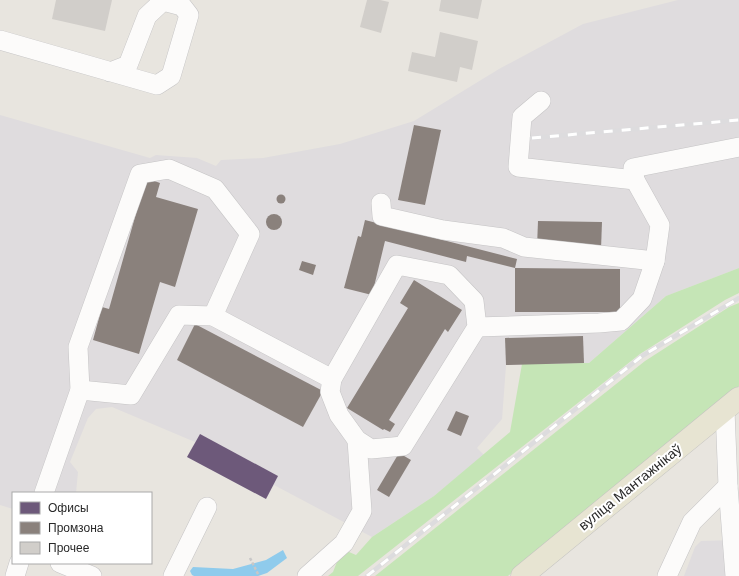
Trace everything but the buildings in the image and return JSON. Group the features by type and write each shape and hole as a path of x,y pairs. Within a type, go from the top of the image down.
{"main road":[{"name":"вуліца Мантажнікаў","path":"522,576 732,404"}],"lane":[{"path":"0,40 110,72 157,85 171,76 189,15 182,6 163,1 147,16 128,65 110,72"},
{"path":"541,101 522,117 518,167 635,180"},
{"path":"477,327 621,321 642,299 655,261 660,225 635,180 633,168 739,147"},
{"path":"44,492 80,390 78,347 140,174 169,169 216,189 250,234 213,316"},
{"path":"381,203 382,216 443,230 503,238 524,248 655,261"},
{"path":"397,265 449,275 474,301 477,327 403,446 371,449 357,440 339,415 330,392 332,379 397,265"},
{"path":"80,390 131,395 179,315 213,316 332,379"},
{"path":"732,404 728,486 735,576"},
{"path":"306,576 344,543 362,511 357,440"},
{"path":"667,576 692,522 728,486"},
{"path":"172,576 207,507"},
{"path":"15,576 19,564"},
{"path":"62,564 92,576"}],"path":[{"path":"250,558 259,576"}],"shaded area":[{"path":"678,0 739,0 739,268 666,296 589,363 506,365 502,419 477,448 484,455 434,496 372,537 274,485 266,499 187,457 195,442 112,407 96,409 88,418 70,462 78,472 76,492 12,492 12,509 0,505 0,115 150,158 156,155 197,158 216,166 221,160 263,158 340,144 414,121 499,69 583,24"},
{"path":"737,540 739,576 684,576 695,547 701,541"}],"green space":[{"path":"739,268 739,293 725,300 640,354 358,576 328,576 333,572 342,549 356,555 372,537 434,496 510,432 522,364 589,363 666,296"},
{"path":"739,303 739,386 508,576 375,576 645,361 729,307"}],"water":[{"path":"283,550 287,558 267,573 258,576 194,576 190,571 193,567 233,569 266,560"}],"railway":[{"path":"532,138 739,120"},
{"path":"367,576 642,356 739,298"}]}
